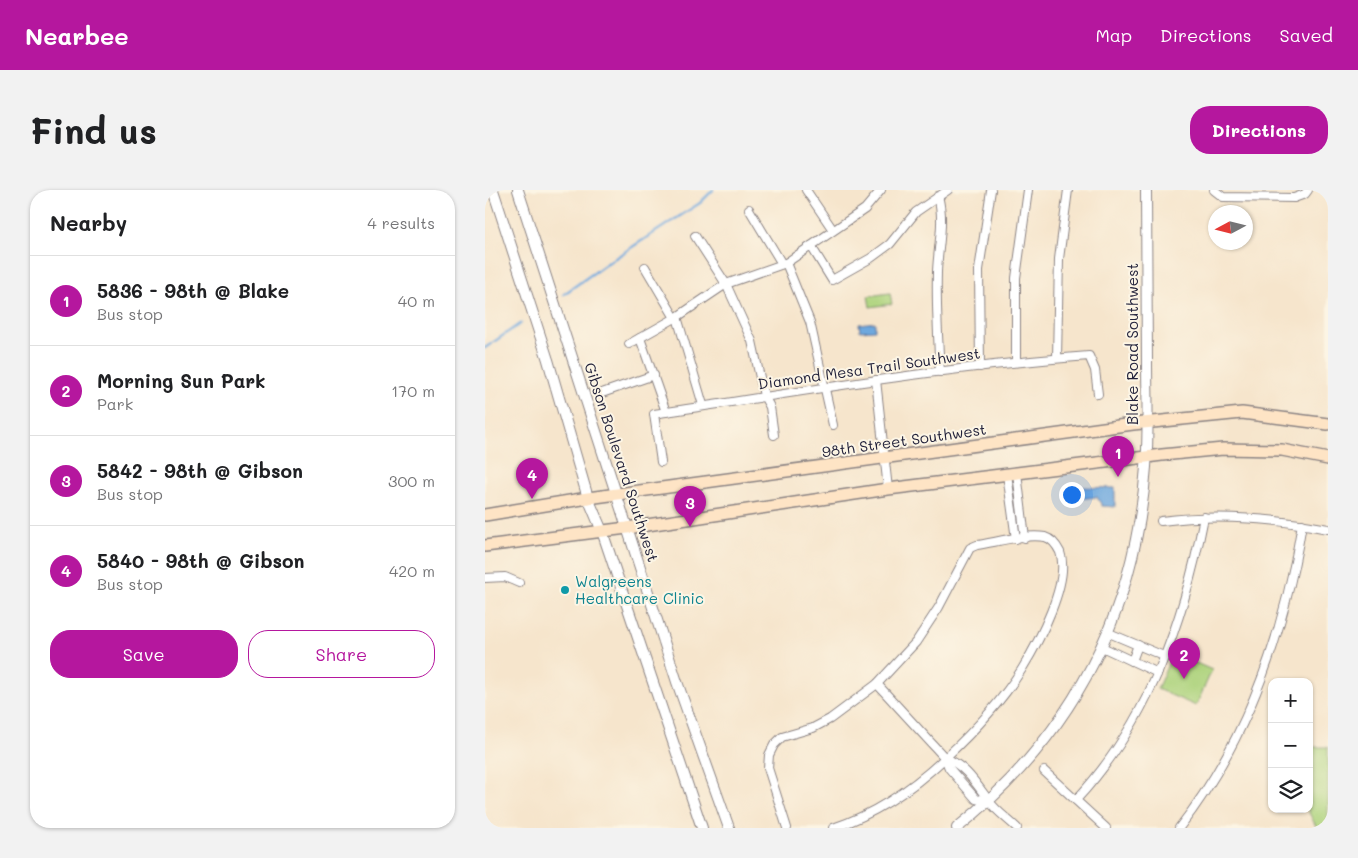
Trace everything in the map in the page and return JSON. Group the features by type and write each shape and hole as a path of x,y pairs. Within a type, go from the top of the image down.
{"main road":[{"name":"98th Street Southwest","path":"485,515 588,498 1148,423 1242,413 1328,424"},
{"path":"485,546 627,528 888,488 1147,456 1223,449 1282,450 1328,460"}],"street":[{"path":"493,190 548,360 588,498 602,531 702,828"},
{"name":"Gibson Boulevard Southwest","path":"518,190 627,528 729,828"},
{"path":"806,190 833,230"},
{"path":"629,344 676,318 726,284 784,263 865,209 881,190"},
{"path":"811,246 832,280 871,258 890,244 916,212 949,190"},
{"path":"980,367 979,270 991,190"},
{"path":"1016,362 1016,278 1028,190"},
{"path":"1057,358 1059,259 1068,190"},
{"name":"Blake Road Southwest","path":"957,828 989,802 1046,740 1072,703 1102,648 1122,595 1141,512 1147,456 1146,190"},
{"path":"1214,191 1223,197 1294,198 1306,192"},
{"path":"938,196 943,212 937,272 937,337 940,372"},
{"path":"749,209 784,263 810,322 823,388 833,425"},
{"path":"695,236 726,284 752,341 763,396 769,407 774,435"},
{"path":"645,267 676,318 703,405"},
{"path":"640,338 666,412"},
{"name":"Diamond Mesa Trail Southwest","path":"661,462 654,414 703,405 1016,362 1089,356 1095,370 1098,394"},
{"path":"602,393 654,376"},
{"path":"876,380 888,488"},
{"path":"1012,474 1020,500 1025,538"},
{"path":"1012,474 1011,501 1016,539"},
{"path":"1011,501 1020,500"},
{"path":"1077,800 1113,753 1166,656 1192,575 1204,517"},
{"path":"1161,521 1204,517 1259,519 1328,529"},
{"path":"1179,828 1222,762 1257,692 1284,612 1302,524"},
{"path":"787,828 768,768 772,749 782,737 813,728 830,719 877,684 916,642 939,607 970,548 977,545 1016,539 1046,537 1057,545 1063,559 1063,575 1056,601 1022,669 985,716 945,758 888,803 833,828"},
{"path":"485,578 505,577 519,582"},
{"path":"1109,633 1166,656"},
{"path":"1132,661 1138,644"},
{"path":"1102,648 1158,673"},
{"path":"877,684 945,758 949,768 976,799 989,802"},
{"path":"945,758 955,761 972,779 989,802 1017,828"},
{"path":"1045,771 1106,828"},
{"path":"964,786 972,779"}],"green space":[{"path":"890,293 892,304 870,307 868,296"},
{"path":"1173,653 1212,670 1196,706 1157,689"},
{"path":"1313,747 1328,747 1328,826 1317,828 1309,813 1313,813"}],"water":[{"path":"875,322 875,330 860,331 859,324"},
{"path":"1079,487 1115,488 1115,507 1102,506 1097,497 1077,499"}],"waterway":[{"path":"564,294 606,264 700,203 713,190"},
{"path":"485,348 521,323"}],"place":[{"name":"5836 - 98th @ Blake","path":"1118,477"},
{"name":"5840 - 98th @ Gibson","path":"532,499"},
{"name":"5842 - 98th @ Gibson","path":"690,527"},
{"name":"Walgreens Healthcare Clinic","path":"565,590"},
{"name":"Morning Sun Park","path":"1184,679"}]}
